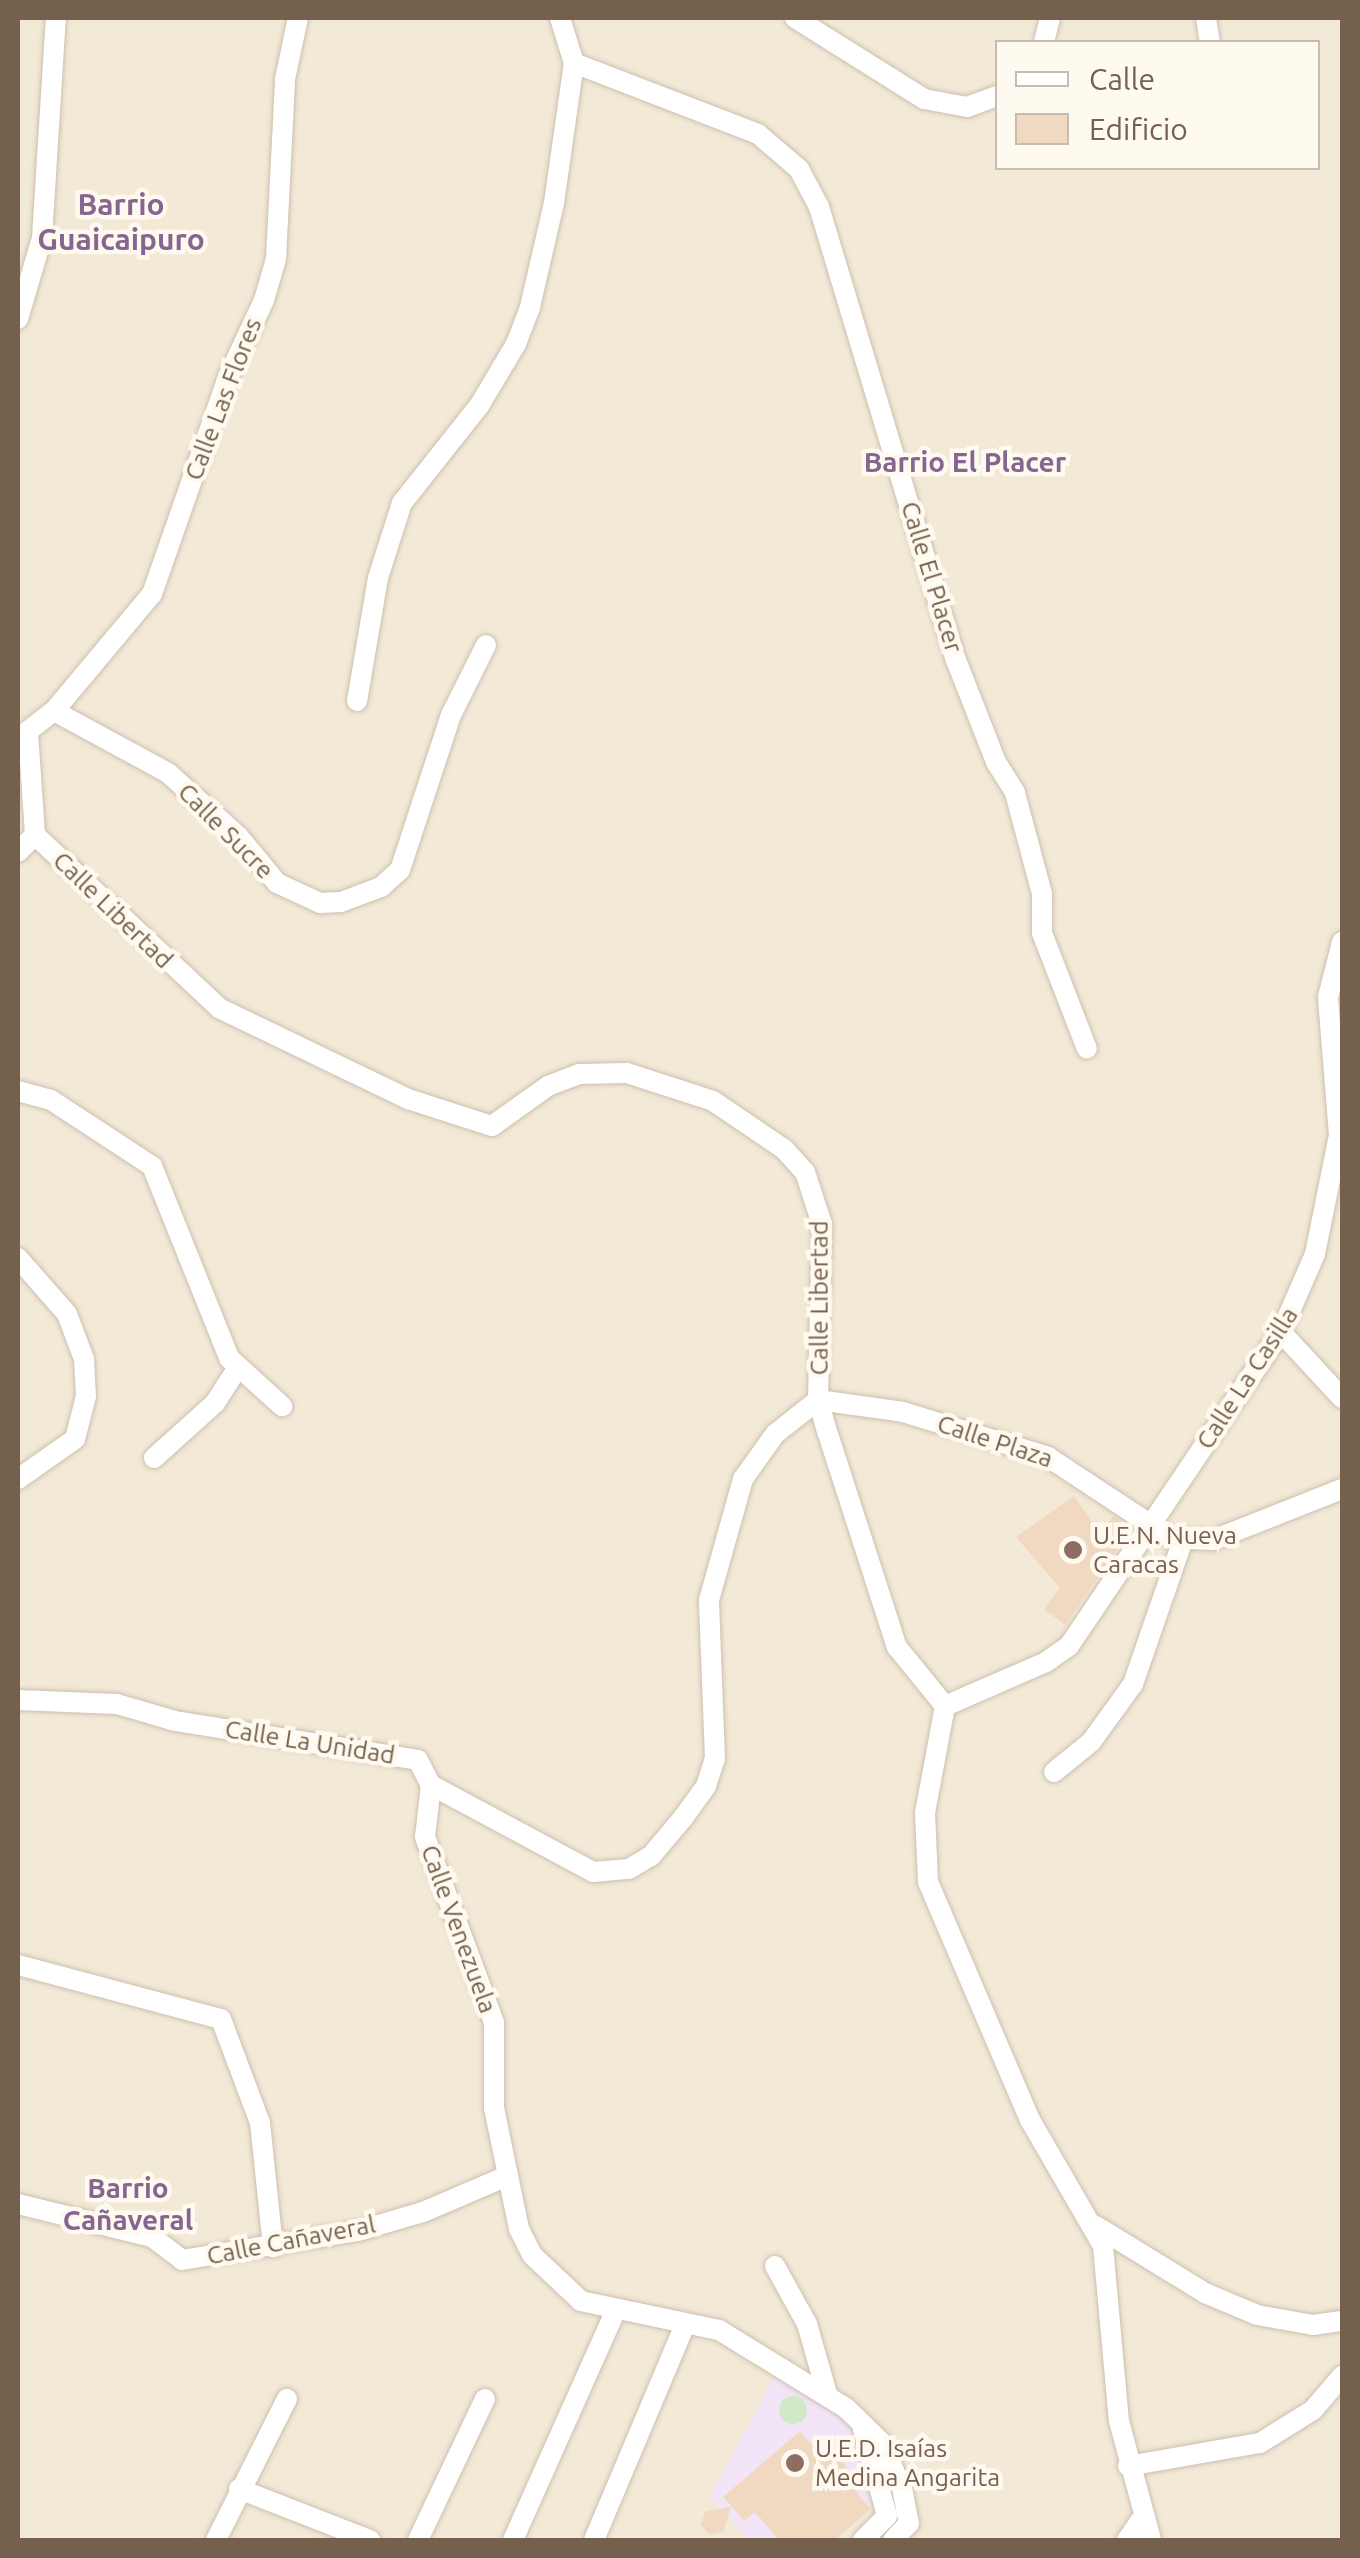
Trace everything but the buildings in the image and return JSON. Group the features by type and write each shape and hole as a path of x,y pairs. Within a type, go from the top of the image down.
{"street":[{"path":"18,319 42,238 56,18"},
{"name":"Calle Las Flores","path":"23,726 54,711 152,594 228,377 264,300 276,259 285,79 298,18"},
{"path":"357,701 378,578 402,503 478,406 516,344 530,306 554,203 574,62 560,18"},
{"path":"795,18 924,99 968,107 995,97"},
{"name":"Calle El Placer","path":"574,62 758,134 799,170 819,207 956,660 996,762 1016,792 1042,894 1042,933 1087,1049"},
{"name":"Calle Sucre","path":"54,711 168,774 238,836 277,883 320,903 341,902 381,887 400,870 451,715 486,645"},
{"path":"18,852 35,835 23,726"},
{"name":"Calle Libertad","path":"35,835 219,1008 408,1099 492,1126 548,1086 578,1074 627,1073 682,1087 742,1118 784,1149 817,1196 822,1224 818,1400 897,1647 945,1706"},
{"name":"Calle La Casilla","path":"945,1706 1046,1662 1068,1646 1151,1529 1281,1332 1315,1254 1339,1135 1328,997 1342,942"},
{"path":"18,1090 52,1100 152,1166 236,1369 282,1406"},
{"path":"18,1258 67,1314 84,1359 86,1396 75,1439 18,1479"},
{"path":"1281,1332 1342,1398"},
{"path":"154,1458 216,1403 236,1369"},
{"name":"Calle Plaza","path":"818,1400 903,1412 1048,1457 1084,1476 1151,1529 1184,1540"},
{"name":"Calle La Unidad","path":"18,1700 118,1704 176,1721 418,1760 431,1785 592,1872 629,1869 650,1856 706,1786 715,1759 709,1600 728,1518 759,1453 818,1400"},
{"path":"1054,1772 1091,1742 1133,1684 1184,1540 1213,1540 1342,1489"},
{"path":"945,1706 926,1813 928,1882 1030,2120 1096,2226 1107,2269 1128,2466 1139,2530 1150,2540"},
{"name":"Calle Venezuela","path":"431,1785 425,1837 494,2023 494,2108 518,2229 532,2255 581,2301 615,2312 719,2330 837,2402"},
{"path":"18,1966 221,2020 260,2122 274,2247"},
{"name":"Calle Cañaveral","path":"18,2204 152,2237 182,2260 274,2247 423,2212 507,2176"},
{"path":"1096,2226 1205,2293 1257,2314 1313,2325 1342,2321"},
{"path":"775,2266 806,2324 837,2402 881,2442 902,2488 910,2523 892,2540"},
{"path":"513,2540 615,2312"},
{"path":"594,2540 684,2325"},
{"path":"1128,2466 1260,2442 1313,2410 1342,2376"},
{"path":"216,2540 287,2399"},
{"path":"418,2540 484,2399"},
{"path":"862,2424 886,2516 863,2540"},
{"path":"240,2490 370,2540"},
{"path":"1126,2540 1139,2530"}],"shaded area":[{"path":"18,18 1342,18 1342,2540 18,2540"},
{"name":"U.E.D. Isaías Medina Angarita","path":"777,2373 857,2429 871,2510 835,2540 749,2540 709,2497"}],"green space":[{"path":"793,2396 803,2400 807,2410 803,2420 793,2424 783,2420 779,2410 783,2400"}],"place":[{"name":"U.E.N. Nueva Caracas","path":"1073,1550"},
{"name":"U.E.D. Isaías Medina Angarita","path":"795,2463"}],"district":[{"name":"Barrio Guaicaipuro","path":"121,221"},
{"name":"Barrio El Placer","path":"965,462"},
{"name":"Barrio Cañaveral","path":"128,2204"}]}
